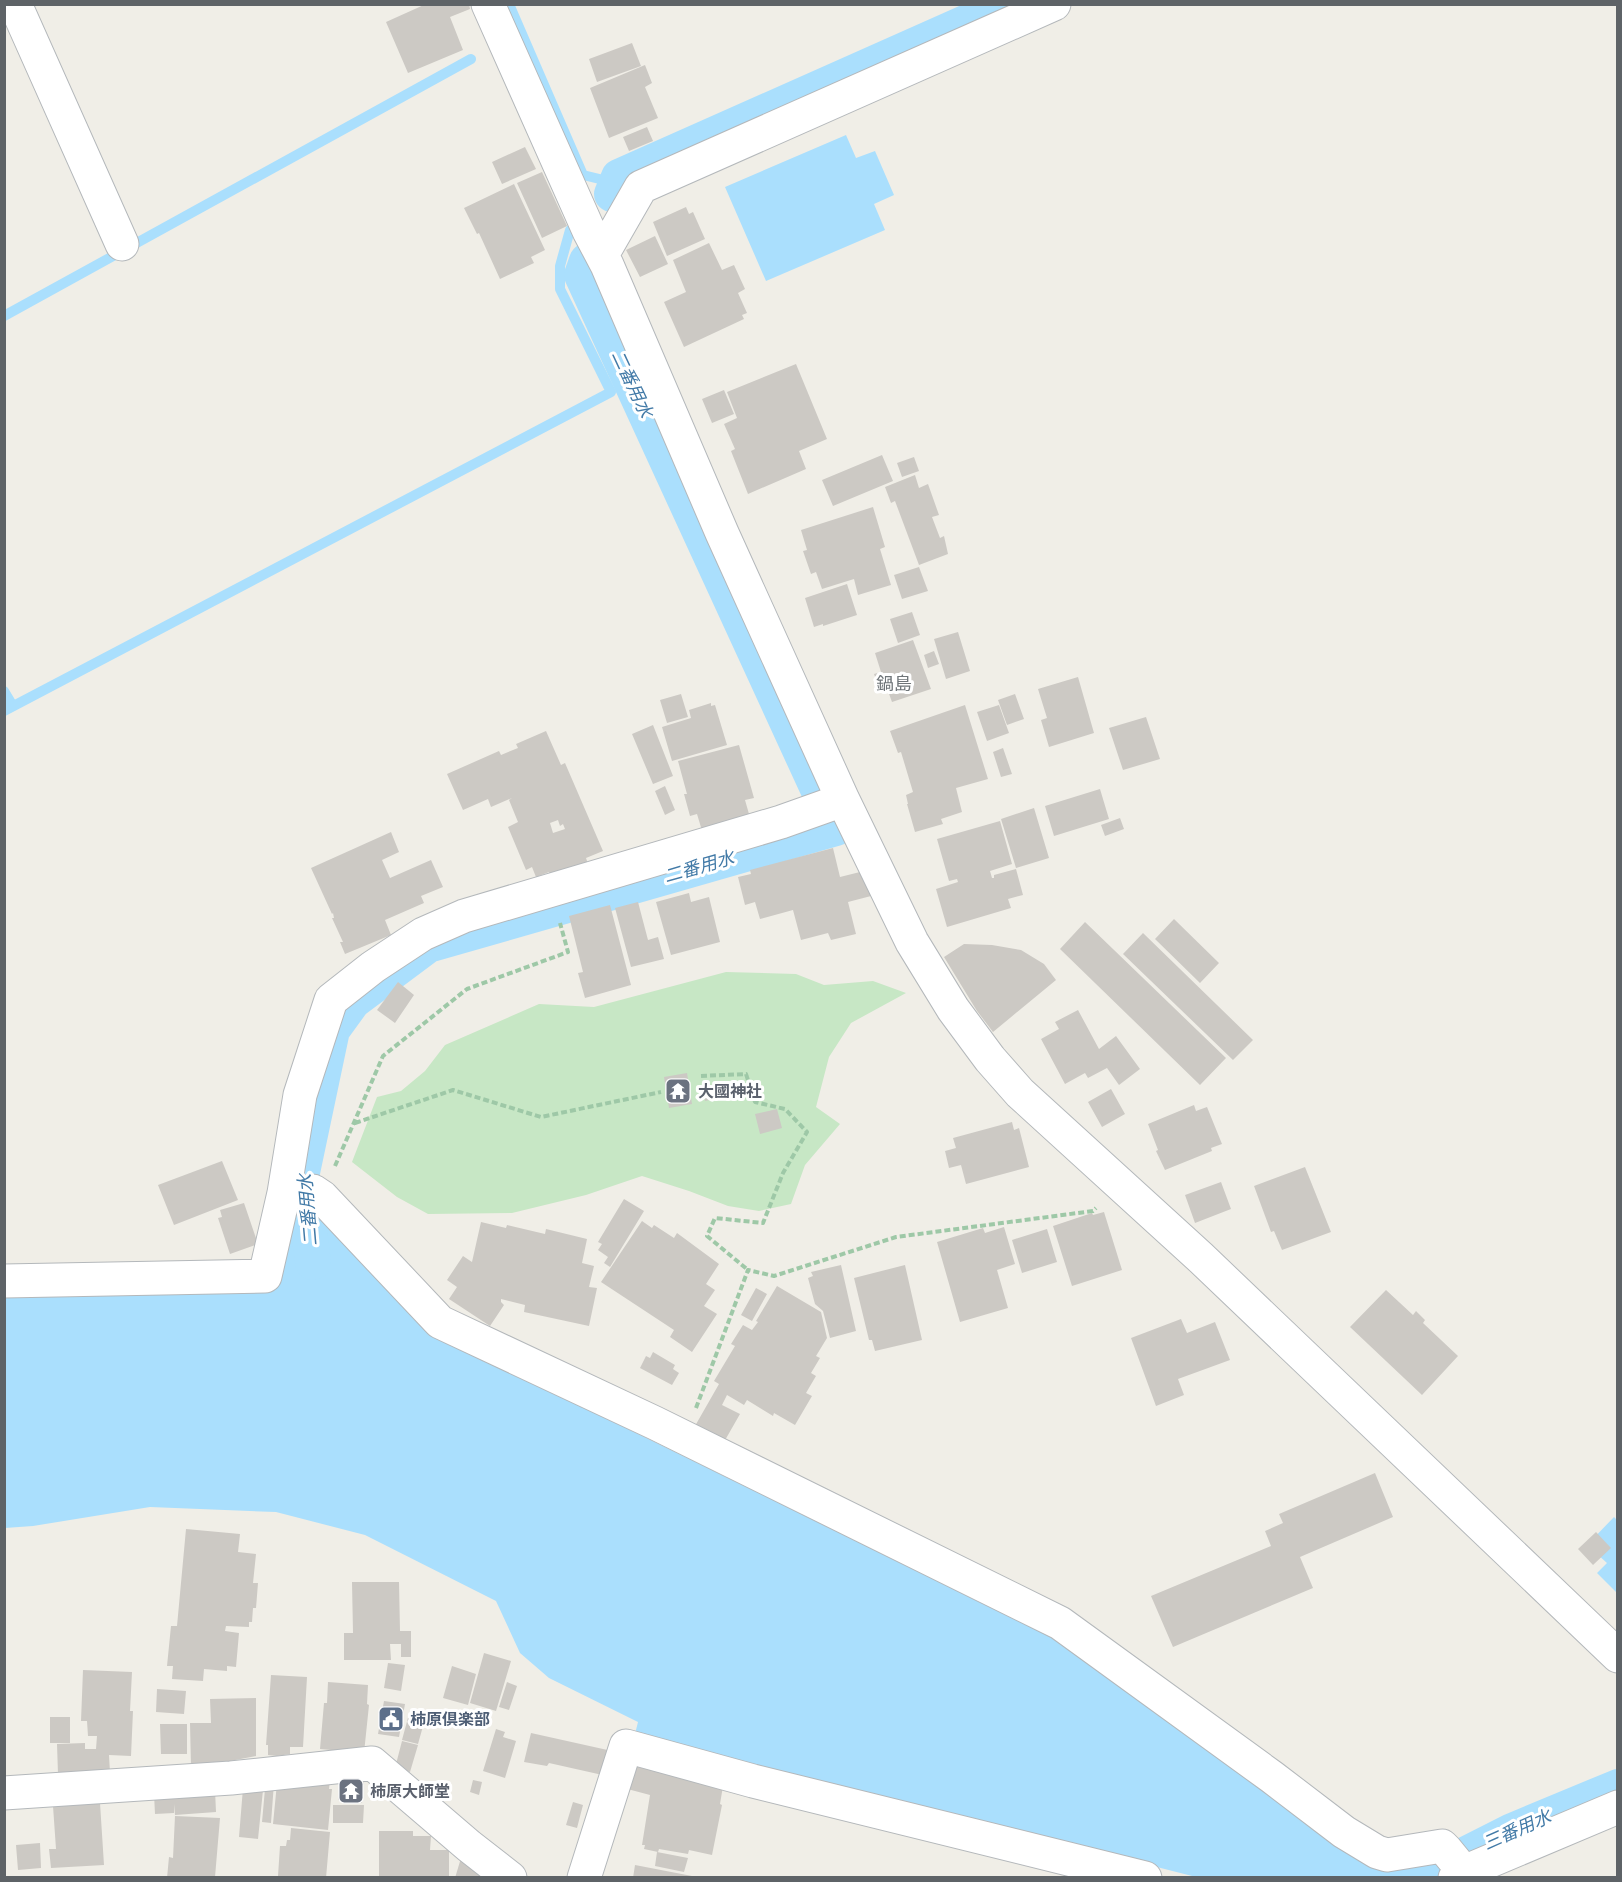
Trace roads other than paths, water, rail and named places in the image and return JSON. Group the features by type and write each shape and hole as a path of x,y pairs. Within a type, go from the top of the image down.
{"street":[{"path":"15,4 122,244"},
{"path":"488,4 589,231 602,255 722,533 827,806 953,1009 990,1059 1020,1093 1217,1273 1617,1656"},
{"path":"602,255 641,187 1054,4"},
{"path":"4,1281 266,1276 303,1193 300,1095 331,1000 373,967 423,934 464,916 827,806"},
{"path":"303,1193 440,1322 685,1438 1060,1623 1344,1832 1377,1852 1387,1855 1442,1846 1456,1867 1617,1807"},
{"path":"584,1878 626,1746 753,1781 1145,1878"},
{"path":"4,1793 231,1778 372,1763 510,1878"}],"water":[{"path":"846,135 856,158 875,151 894,195 874,204 885,230 766,281 725,187"},
{"path":"316,1212 446,1340 1043,1632 1376,1864 1434,1860 1447,1872 1438,1878 1196,1877 635,1734 638,1722 549,1678 520,1653 496,1601 365,1535 276,1512 150,1507 33,1526 5,1528 4,1294 275,1287 294,1214"},
{"path":"1614,1517 1617,1520 1617,1593 1597,1573 1607,1563 1587,1545"}],"waterway":[{"path":"509,4 583,175 616,183"},
{"name":"二番用水","path":"612,194 619,177 1008,4"},
{"path":"4,316 471,59"},
{"path":"4,711 611,392 560,289 560,266 570,230"},
{"name":"二番用水","path":"313,1262 301,1177 332,1030 353,1001 428,945 836,828 582,275 587,261"},
{"path":"4,691 13,706"},
{"name":"三番用水","path":"1419,1878 1512,1831 1618,1787"}],"place":[{"name":"大國神社","path":"678,1091"},
{"name":"柿原倶楽部","path":"391,1719"},
{"name":"柿原大師堂","path":"351,1791"}],"district":[{"name":"鍋島","path":"894,684"}]}
